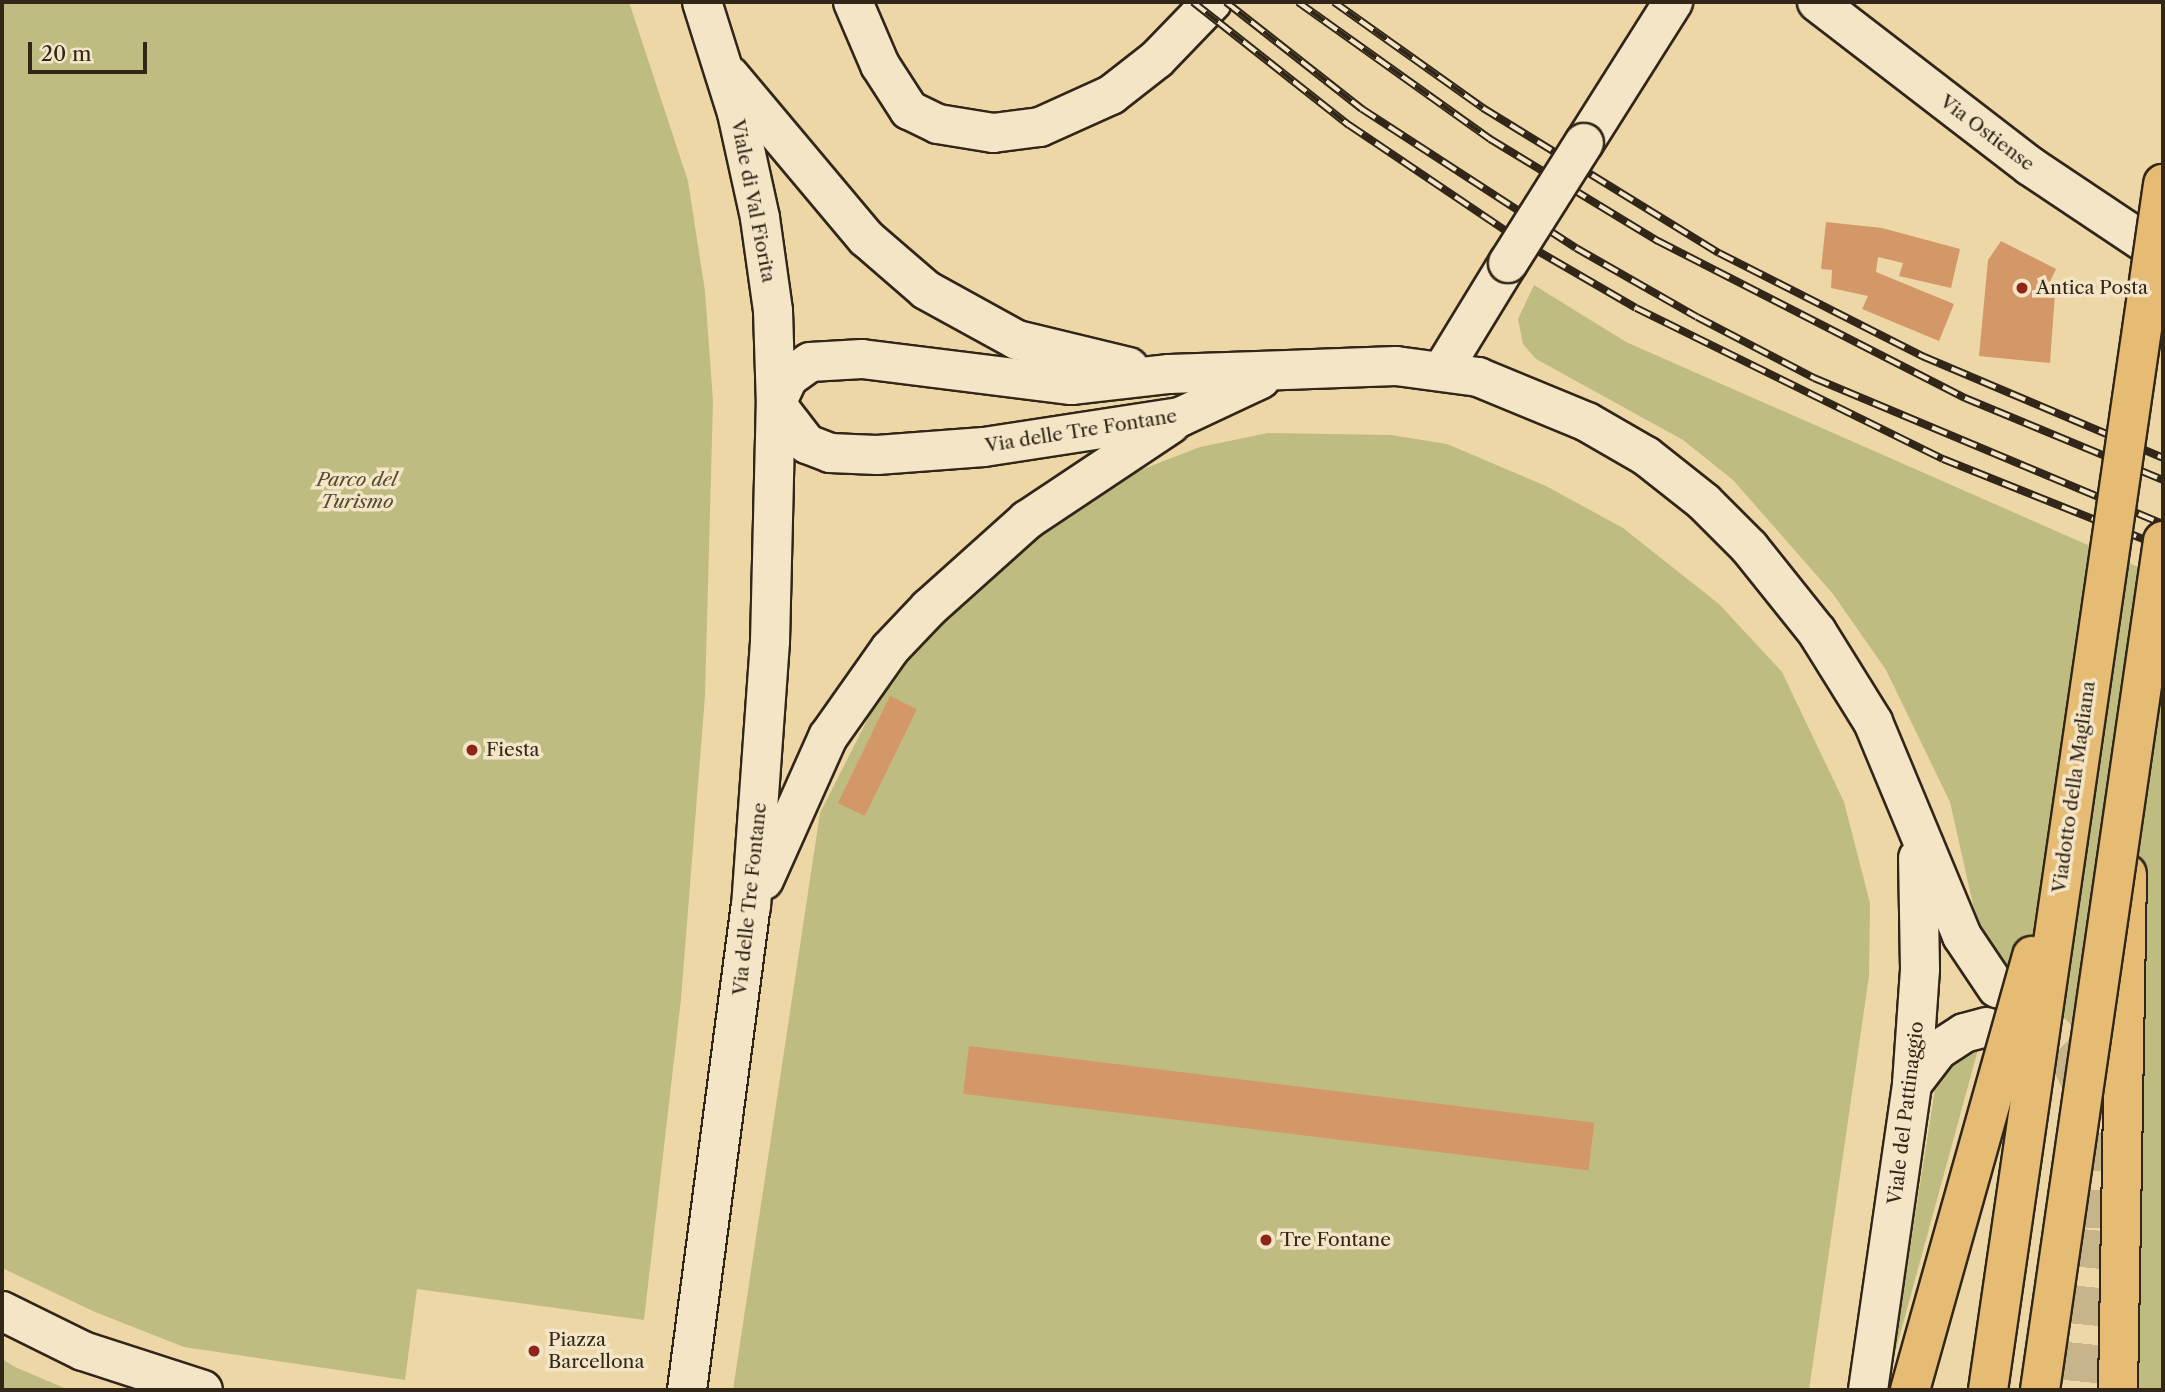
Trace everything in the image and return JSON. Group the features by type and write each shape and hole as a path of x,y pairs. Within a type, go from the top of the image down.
{"highway":[{"name":"Viadotto della Magliana","path":"1988,1390 2163,184"},
{"path":"2040,1390 2163,541"},
{"path":"2118,1390 2128,790"},
{"path":"1910,1390 2009,1028 2062,875"}],"main road":[{"name":"Viale di Val Fiorita","path":"702,2 745,148 766,256 776,404"},
{"path":"853,2 880,65 909,110 938,124 993,133 1040,127 1111,95 1143,72 1212,2"},
{"path":"1442,371 1674,2"},
{"name":"Via Ostiense","path":"1817,2 2030,166 2163,255"},
{"path":"722,66 866,238 926,290 1017,340 1078,358 1169,374"},
{"name":"Via delle Tre Fontane","path":"687,1390 751,907 771,630 776,404 794,370 828,358 862,359 1036,384 1096,383 1169,374 1272,374 1353,365 1442,371"},
{"name":"Viale del Pattinaggio","path":"1442,371 1513,389 1597,427 1668,472 1726,523 1790,597 1844,672 1897,770 1917,835 1962,936 1997,988"},
{"name":"Via delle Tre Fontane","path":"776,404 796,434 815,449 877,455 984,447 1180,417 1272,374"},
{"path":"751,907 823,746 849,702 890,649 945,592 1027,520 1180,417"},
{"name":"Viale del Pattinaggio","path":"1868,1390 1912,1084 1920,969 1917,835"},
{"path":"1912,1084 1938,1050 1964,1033 1986,1027"},
{"path":"2,1311 83,1351 203,1390"}],"green space":[{"name":"Parco del Turismo","path":"2,2 629,2 688,181 705,291 713,401 705,696 681,999 644,1320 417,1289 405,1380 184,1347 95,1312 2,1268"},
{"path":"1534,285 1626,342 2163,578 2163,1390 2132,1390 2128,1108 2079,1032 1989,948 1976,918 1950,802 1886,670 1833,594 1733,480 1683,440 1536,359 1523,344 1518,319"},
{"path":"1268,433 1391,435 1447,444 1546,486 1623,528 1719,604 1782,672 1844,802 1870,903 1869,976 1809,1390 733,1390 820,813 895,665 1038,530 1125,476 1200,447"},
{"path":"1979,1046 1892,1364 1936,1082 1953,1059"},
{"path":"2,1359 15,1367 69,1390 2,1390"}],"building":[{"path":"1826,222 1882,228 1960,249 1951,288 1899,276 1903,263 1878,257 1876,272 1954,304 1939,341 1862,309 1868,296 1831,288 1832,270 1821,269"},
{"path":"2001,241 2056,269 2046,290 2055,293 2050,363 1979,356 1988,260"},
{"path":"890,696 917,709 865,816 838,803"},
{"path":"969,1046 1594,1123 1588,1170 963,1094"}],"tunnel":[{"path":"2018,1010 2070,1061 2081,1084 2091,1133 2093,1230 2077,1390"}],"railway":[{"path":"1193,2 1349,125 1524,243 1636,308 1943,459 2163,547"},
{"path":"1226,2 1362,109 1576,248 1697,317 1814,378 2163,524"},
{"path":"1298,2 1490,139 1658,241 1965,398 2163,480"},
{"path":"1334,2 1483,108 1719,253 1922,356 2163,458"}],"place":[{"name":"Antica Posta","path":"2022,288"},
{"name":"Fiesta","path":"472,750"},
{"name":"Tre Fontane","path":"1266,1240"},
{"name":"Piazza Barcellona","path":"534,1351"}]}
